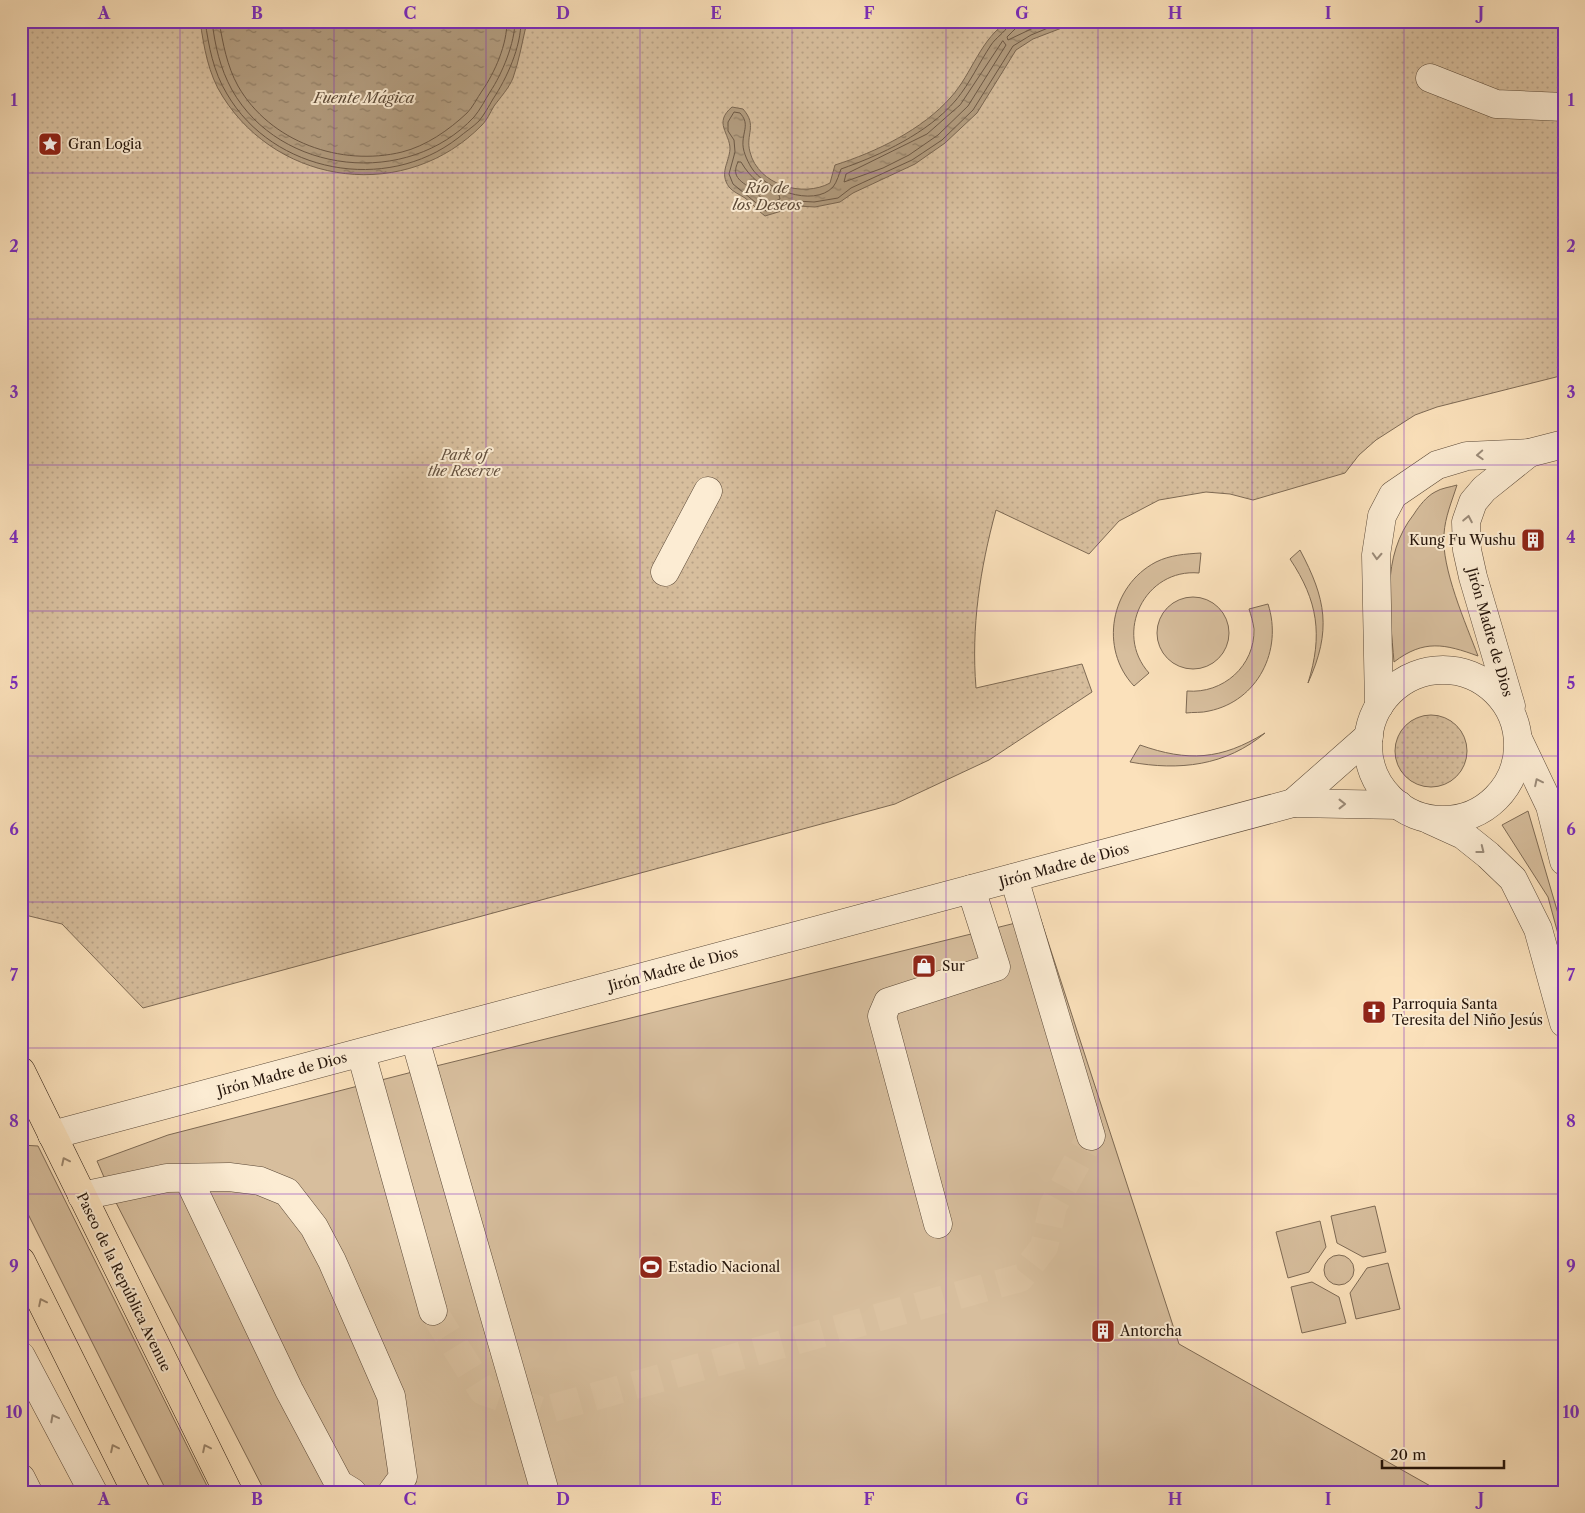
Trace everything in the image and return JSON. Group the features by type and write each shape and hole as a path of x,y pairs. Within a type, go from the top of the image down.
{"main road":[{"name":"Paseo de la República Avenue","path":"21,1071 228,1492"},
{"path":"21,1261 136,1492"}],"street":[{"path":"1430,78 1496,104 1564,106"},
{"name":"Jirón Madre de Dios","path":"1379,706 1376,555 1382,516 1393,495 1437,465 1467,456 1529,453 1564,444"},
{"name":"Jirón Madre de Dios","path":"1517,730 1473,577 1467,550 1466,522 1473,502 1484,489 1529,453"},
{"path":"665,572 708,491"},
{"path":"1564,861 1550,806 1502,697 1485,682 1463,672 1439,670 1415,675 1394,687 1379,706 1372,720 1368,756 1374,775 1384,791 1399,805 1463,835 1488,855 1513,879 1538,930 1564,1023"},
{"path":"1424,817 1447,820 1470,815 1491,803 1506,786 1517,765 1517,730"},
{"name":"Jirón Madre de Dios","path":"1293,803 1369,736"},
{"name":"Jirón Madre de Dios","path":"52,1135 1293,803 1399,805"},
{"path":"1014,878 1091,1136"},
{"path":"938,1224 882,1016 888,1002 996,967 971,889"},
{"path":"415,1039 545,1492"},
{"path":"361,1053 433,1310"},
{"path":"82,1196 167,1178 229,1177 260,1181 287,1192 314,1227 332,1260 391,1396 403,1477 392,1492"},
{"path":"188,1178 290,1390 339,1484 352,1492"},
{"path":"21,1356 93,1492"},
{"path":"21,1478 28,1492"}],"green space":[{"name":"Park of the Reserve","path":"21,21 1564,21 1564,375 1437,407 1415,415 1376,440 1359,455 1345,473 1253,500 1230,494 1206,492 1159,500 1119,521 1089,554 996,510 985,554 978,598 975,643 976,688 1082,664 1092,692 989,760 895,804 143,1008 62,924 21,914"},
{"path":"1457,485 1446,521 1444,548 1455,596 1478,656 1455,649 1435,646 1415,650 1394,662 1390,585 1396,548 1403,531 1426,499 1437,491"},
{"path":"1300,550 1316,584 1323,615 1321,647 1308,683 1313,666 1316,634 1312,604 1307,589 1290,559"},
{"path":"1201,553 1199,573 1180,574 1163,581 1150,592 1140,606 1135,622 1134,640 1139,657 1149,673 1134,686 1123,671 1116,654 1113,637 1115,619 1120,602 1128,586 1140,573 1156,562 1172,556"},
{"path":"1193,597 1213,603 1223,613 1229,633 1223,653 1213,663 1193,669 1173,663 1163,653 1157,633 1163,613 1173,603"},
{"path":"1268,604 1272,621 1272,639 1269,655 1253,685 1241,697 1226,705 1206,712 1186,713 1187,691 1213,688 1234,675 1243,666 1253,642 1254,629 1249,609"},
{"path":"1438,715 1457,725 1465,737 1467,751 1465,765 1457,777 1445,785 1424,787 1405,777 1397,765 1395,744 1405,725 1417,717"},
{"path":"1265,733 1234,753 1201,763 1166,766 1130,762 1140,745 1174,754 1204,756 1234,749"},
{"path":"1528,811 1564,934 1564,956 1548,897 1502,825"},
{"name":"Estadio Nacional","path":"1040,917 1179,1344 1441,1492 265,1492 110,1191 97,1161 168,1135 424,1069"},
{"path":"21,1145 38,1146 210,1492 167,1492 21,1200"},
{"path":"1375,1206 1386,1252 1363,1257 1337,1243 1331,1216"},
{"path":"1320,1221 1326,1247 1309,1272 1288,1278 1276,1232"},
{"path":"1339,1255 1349,1260 1354,1270 1349,1280 1339,1285 1329,1280 1324,1270 1329,1260"},
{"path":"1388,1263 1400,1309 1356,1319 1350,1293 1367,1268"},
{"path":"1312,1282 1339,1297 1346,1323 1302,1333 1291,1287"}],"water":[{"name":"Fuente Mágica","path":"200,21 526,21 526,26 519,59 507,89 482,125 452,150 418,166 382,174 346,174 310,166 277,150 247,127 223,97 210,70"},
{"name":"Río de los Deseos","path":"1009,21 1080,21 1033,39 1016,50 977,113 945,143 915,164 853,193 840,202 815,207 798,206 765,216 748,200 734,192 726,182 725,168 730,149 723,123 726,113 732,107 743,109 750,120 750,152 762,173 783,186 807,189 819,187 830,183 835,165 866,154 898,138 912,130 939,109 958,88 991,36"}],"tunnel":[{"path":"433,1311 483,1391 542,1411 1020,1278 1044,1247 1053,1206 1091,1136"}],"place":[{"name":"Gran Logia","path":"50,144"},
{"name":"Kung Fu Wushu","path":"1533,540"},
{"name":"Sur","path":"924,966"},
{"name":"Parroquia Santa Teresita del Niño Jesús","path":"1374,1012"},
{"name":"Estadio Nacional","path":"651,1267"},
{"name":"Antorcha","path":"1103,1331"}]}
